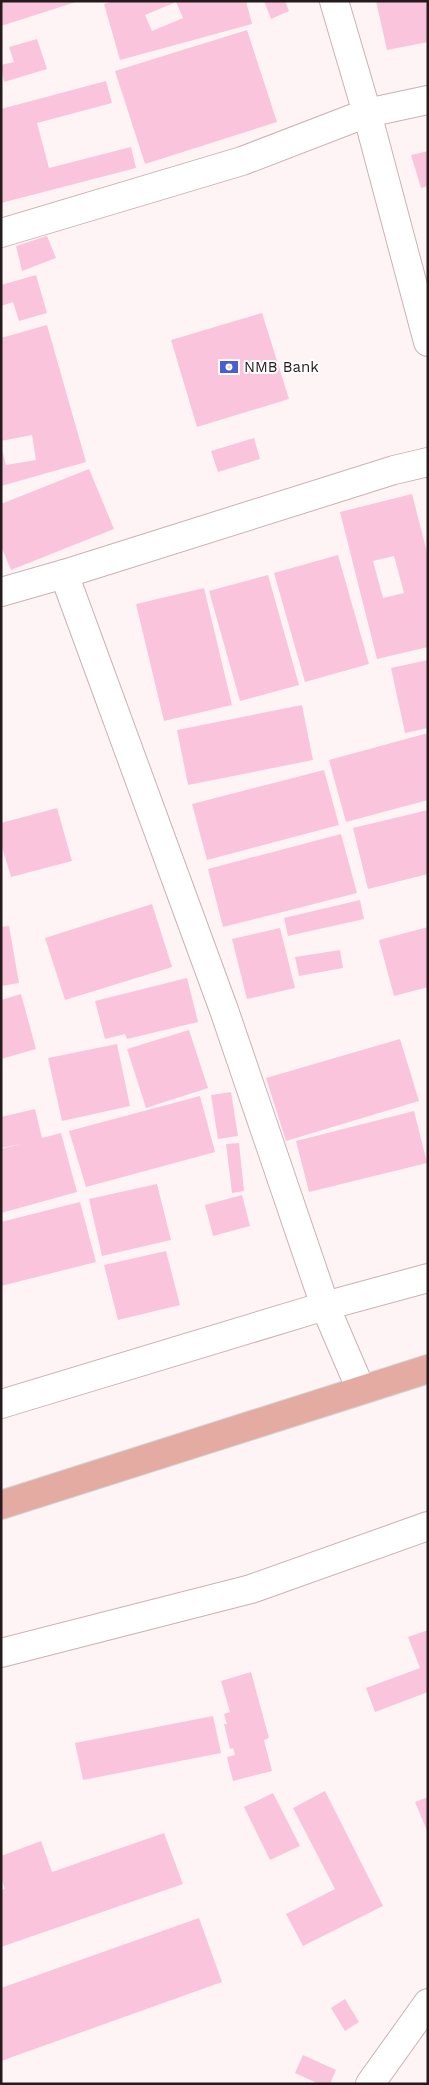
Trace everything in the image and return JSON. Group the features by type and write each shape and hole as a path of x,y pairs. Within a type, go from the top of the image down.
{"main road":[{"path":"1,1505 428,1369"}],"street":[{"path":"334,1 367,113 428,342"},
{"path":"1,233 242,161 367,113 428,100"},
{"path":"1,592 394,470 428,462"},
{"path":"64,574 224,1010 324,1306 361,1390"},
{"path":"1,1404 324,1306 428,1278"},
{"path":"1,1653 251,1589 428,1526"},
{"path":"370,2084 428,2002"}],"building":[{"path":"1,1 76,1 76,2 1,26"},
{"path":"114,1 246,1 252,24 120,60 104,4","holes":["176,2 183,18 152,31 145,15"]},
{"path":"264,1 285,1 289,11 271,19"},
{"path":"376,1 428,1 428,42 387,50"},
{"path":"247,30 277,122 145,164 115,71"},
{"path":"37,39 47,69 4,82 1,65 14,62 9,47"},
{"path":"106,81 112,103 37,123 49,168 131,147 136,168 1,203 1,109"},
{"path":"428,151 428,186 421,188 411,155"},
{"path":"47,236 56,258 22,271 16,246"},
{"path":"36,275 47,313 19,321 13,302 1,306 1,285"},
{"path":"262,313 289,399 197,427 171,340"},
{"path":"47,325 86,462 1,486 1,446 6,465 36,460 32,435 1,441 1,338"},
{"path":"254,438 260,459 218,472 211,451"},
{"path":"89,469 114,529 11,570 1,546 1,504"},
{"path":"412,494 428,556 428,647 377,659 340,512","holes":["394,556 404,593 383,598 373,561"]},
{"path":"338,555 369,664 305,682 274,573"},
{"path":"268,575 299,685 240,701 209,591"},
{"path":"204,588 232,705 164,721 136,604"},
{"path":"428,660 428,728 405,733 391,668"},
{"path":"302,705 313,760 188,785 177,730"},
{"path":"428,733 428,800 346,822 329,760"},
{"path":"324,770 339,825 207,860 192,804"},
{"path":"57,808 72,861 11,877 1,844 1,823"},
{"path":"428,810 428,874 368,889 353,828"},
{"path":"341,834 357,893 223,927 208,869"},
{"path":"360,900 364,919 288,936 284,918"},
{"path":"152,904 172,967 65,1000 45,938"},
{"path":"9,926 19,983 1,986 1,927"},
{"path":"428,927 428,987 394,996 379,940"},
{"path":"280,928 295,988 247,999 232,939"},
{"path":"340,950 343,968 299,976 295,957"},
{"path":"187,978 198,1022 127,1039 125,1034 105,1039 95,1001"},
{"path":"21,994 36,1049 1,1059 1,1000"},
{"path":"189,1030 208,1088 146,1108 127,1049"},
{"path":"400,1039 419,1101 286,1141 266,1078"},
{"path":"117,1044 130,1106 62,1121 48,1058"},
{"path":"231,1092 238,1136 218,1139 211,1095"},
{"path":"200,1096 215,1152 86,1187 69,1131"},
{"path":"35,1109 42,1138 61,1133 77,1192 1,1213 1,1149 20,1144 1,1148 1,1117"},
{"path":"414,1111 427,1163 309,1192 296,1141"},
{"path":"239,1143 244,1191 232,1193 226,1144"},
{"path":"157,1184 171,1240 102,1256 89,1199"},
{"path":"242,1195 250,1226 213,1236 205,1205"},
{"path":"80,1202 96,1262 1,1286 1,1222"},
{"path":"166,1251 180,1305 118,1320 104,1265"},
{"path":"428,1630 428,1692 375,1712 366,1688 420,1668 408,1637"},
{"path":"251,1672 269,1738 264,1740 272,1771 233,1781 227,1757 235,1755 233,1748 230,1749 224,1724 227,1724 224,1714 230,1712 221,1681"},
{"path":"213,1716 221,1753 83,1780 75,1743"},
{"path":"325,1791 383,1906 303,1946 286,1914 335,1889 293,1808"},
{"path":"273,1793 300,1846 270,1860 244,1807"},
{"path":"428,1797 428,1833 415,1802"},
{"path":"164,1833 183,1884 1,1947 1,1890 5,1889 1,1877 1,1856 41,1841 52,1872"},
{"path":"199,1918 222,1982 1,2061 1,1988"},
{"path":"345,1999 359,2022 345,2031 331,2008"},
{"path":"303,2055 336,2070 330,2084 319,2084 295,2073"}],"place":[{"name":"NMB Bank","path":"229,367"}]}
